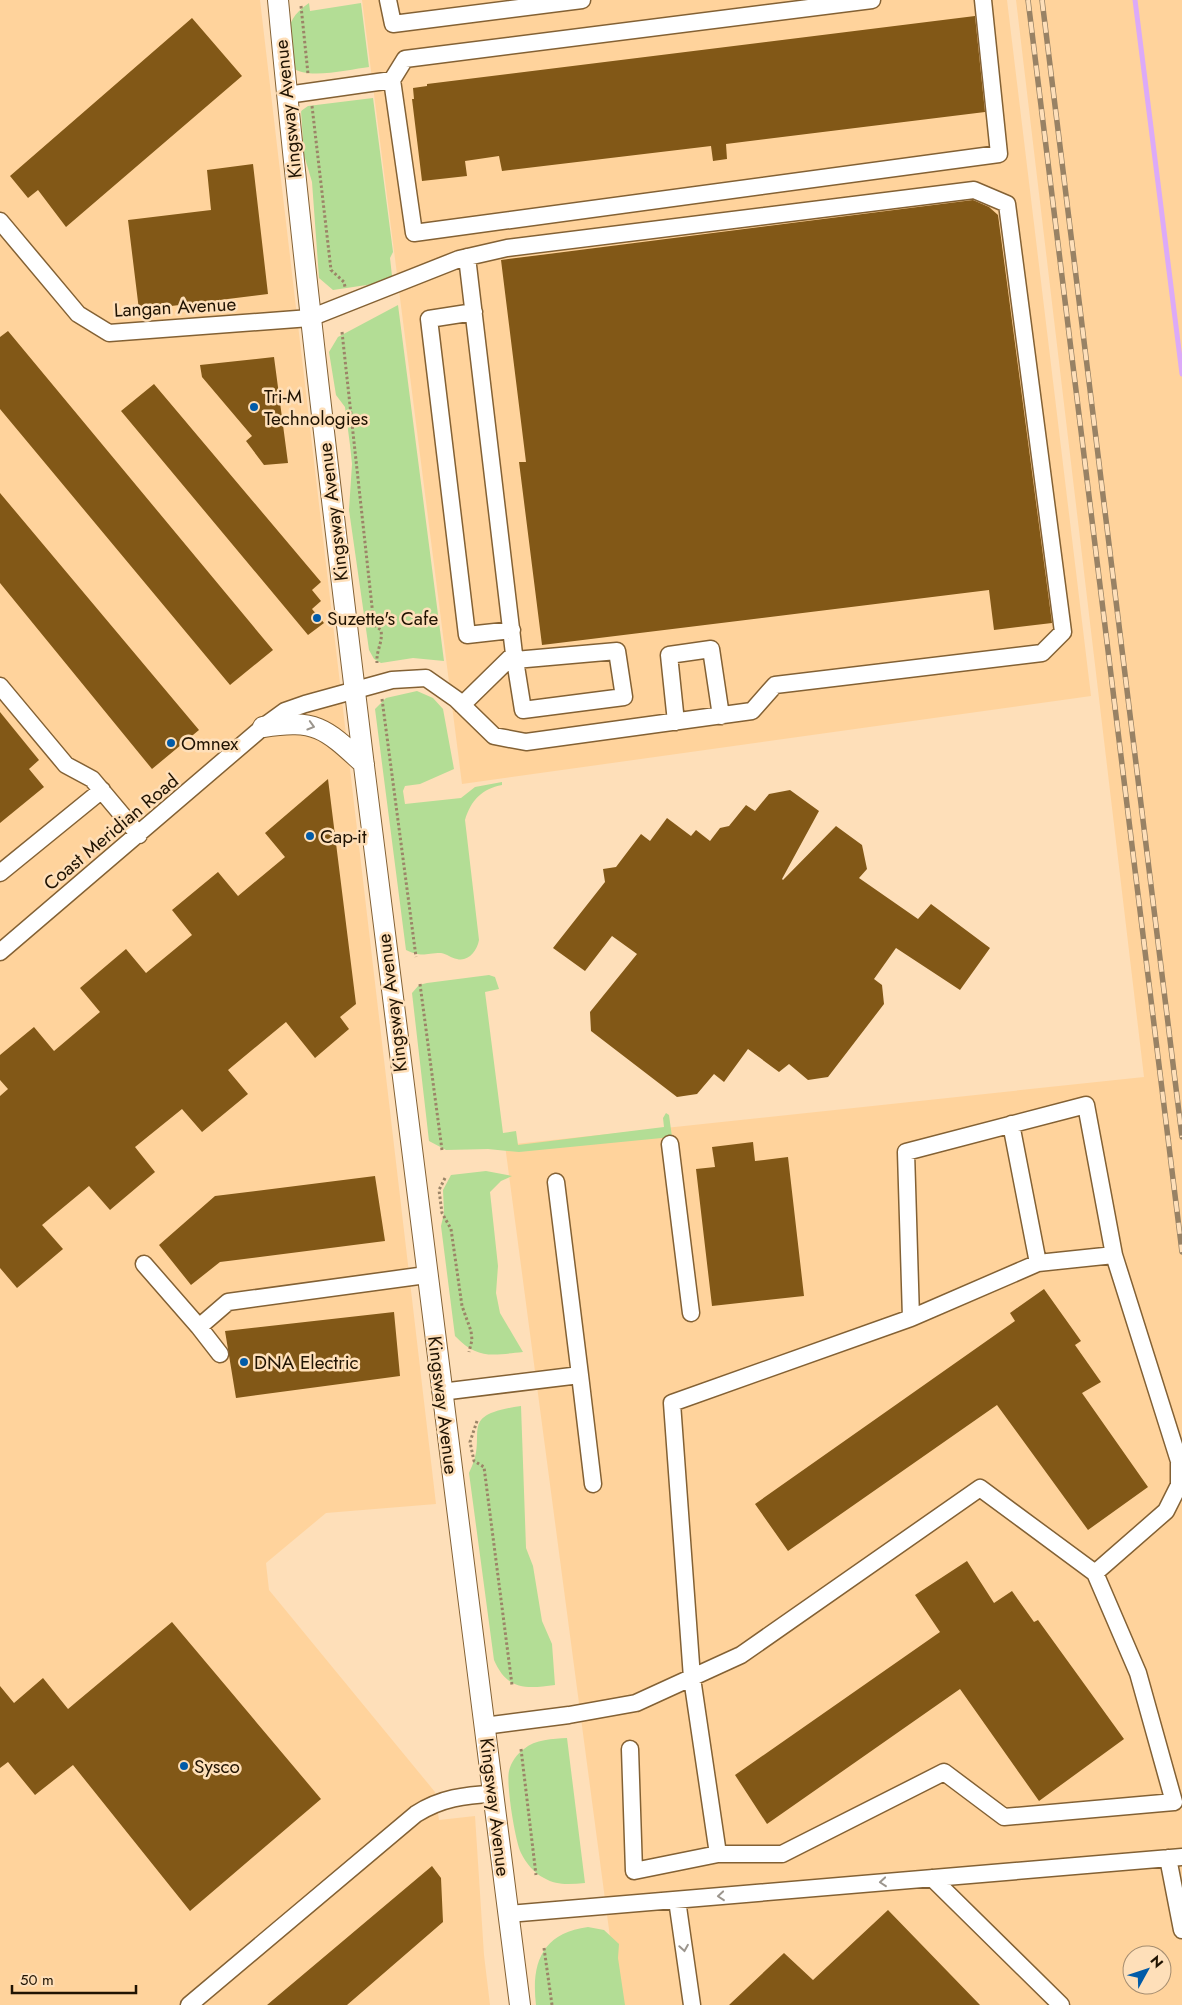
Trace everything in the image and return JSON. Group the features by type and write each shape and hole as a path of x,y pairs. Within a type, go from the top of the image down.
{"main road":[{"name":"Kingsway Avenue","path":"278,0 310,318 354,692 426,1275 520,2005"},
{"path":"263,727 297,723 314,727 343,745 364,764"}],"street":[{"path":"388,0 393,24 582,0"},
{"path":"872,0 405,59 392,80 414,233 1000,154 983,0"},
{"path":"287,95 392,80"},
{"name":"Langan Avenue","path":"0,221 78,314 109,333 310,318 467,257 507,248 974,190 1007,204 1063,632 1042,653 774,685 752,712 721,716"},
{"path":"462,705 515,657 617,651 624,697 522,710 515,657 467,257"},
{"path":"474,312 429,319 466,635 512,630"},
{"path":"676,722 669,655 702,650 711,649 721,716"},
{"name":"Coast Meridian Road","path":"0,952 263,727 277,716 294,708 392,680 426,678 462,705 494,736 526,742 721,716"},
{"path":"0,686 66,765 92,778 139,835"},
{"path":"0,874 102,790"},
{"path":"911,1318 906,1152 1086,1105 1114,1255 1179,1461 1179,1486 1166,1511 1095,1573"},
{"path":"1011,1124 1038,1263"},
{"path":"670,1144 691,1313"},
{"path":"556,1182 593,1484"},
{"path":"718,1854 692,1678 672,1404 911,1318 1038,1263 1114,1255"},
{"path":"144,1264 220,1354"},
{"path":"199,1328 228,1302 426,1275"},
{"path":"442,1392 580,1375"},
{"path":"484,1726 569,1715 636,1703 741,1655 980,1488 1095,1573 1138,1672 1174,1802 1004,1817 944,1772 782,1854 718,1854 634,1871 630,1749"},
{"path":"189,2005 416,1814 446,1799 467,1795 493,1794"},
{"path":"508,1914 1175,1857 1182,1930"},
{"path":"932,1878 1061,2005"},
{"path":"676,1900 692,2005"}],"path":[{"path":"301,6 308,74"},
{"path":"312,105 330,270 344,282 345,290"},
{"path":"342,332 374,625 382,630 383,641 376,651 377,662"},
{"path":"382,699 416,957"},
{"path":"420,984 442,1150"},
{"path":"445,1178 439,1190 442,1213 451,1229 462,1306 471,1331 472,1340 469,1352"},
{"path":"477,1421 470,1442 474,1460 484,1467 512,1685"},
{"path":"520,1749 536,1875"},
{"path":"544,1948 552,2005"}],"shaded area":[{"path":"0,0 260,0 436,1504 326,1513 266,1563 269,1590 435,1792 439,1820 475,1816 484,1955 490,2005 0,2005"},
{"path":"362,0 1007,0 1091,696 462,784"},
{"path":"1016,0 1182,0 1182,2005 619,2005 505,1145 1144,1077"}],"green space":[{"path":"309,3 310,11 361,3 369,67 319,73 309,73 293,68 289,39 290,24 300,10"},
{"path":"373,98 393,252 390,258 392,276 380,283 333,290 319,278 312,182 304,155 301,111 308,106"},
{"path":"398,305 444,661 413,658 381,663 374,659 369,650 349,510 352,464 350,445 345,407 336,395 329,352 338,337"},
{"path":"417,691 433,698 443,709 454,769 420,784 405,786 403,791 405,804 461,798 475,787 502,782 502,785 489,789 478,796 470,807 465,820 479,940 471,955 465,959 441,953 420,954 406,950 375,709 386,698"},
{"path":"489,975 495,977 499,989 485,992 503,1133 516,1131 518,1145 664,1127 663,1118 666,1113 669,1115 672,1137 519,1152 488,1149 446,1150 429,1141 412,993 419,985 427,983"},
{"path":"486,1171 512,1176 501,1181 490,1192 498,1266 496,1293 500,1313 523,1352 486,1354 471,1349 455,1336 441,1226 444,1213 443,1190 451,1175"},
{"path":"521,1406 526,1548 533,1566 542,1621 552,1644 555,1685 535,1687 526,1687 511,1682 499,1670 494,1660 469,1473 475,1459 480,1421 487,1415 500,1410"},
{"path":"567,1738 585,1883 564,1884 549,1881 540,1876 531,1867 521,1853 510,1799 509,1771 519,1753 539,1741"},
{"path":"588,1927 604,1930 619,1944 618,1958 625,2005 536,2005 536,1976 538,1963 543,1953 550,1943 560,1936 572,1930"}],"building":[{"path":"975,16 985,112 726,144 727,159 713,161 711,146 502,171 499,156 465,161 467,176 422,181 412,99 414,99 413,88 427,86 427,84"},
{"path":"192,18 242,76 66,227 38,190 28,198 10,176"},
{"path":"253,164 268,294 139,310 128,220 211,210 207,170"},
{"path":"973,200 989,207 998,215 1052,623 994,630 989,590 542,645 519,462 526,462 501,260"},
{"path":"8,331 273,650 230,685 0,409 0,337"},
{"name":"Tri-M Technologies","path":"274,357 288,463 264,465 246,441 252,436 202,377 200,365"},
{"path":"154,384 321,582 312,590 321,601 312,609 324,623 308,635 121,411"},
{"path":"0,493 199,730 152,769 0,583"},
{"path":"0,712 39,760 29,769 44,787 0,823"},
{"path":"328,779 356,1004 340,1017 349,1029 315,1058 286,1022 228,1070 248,1094 202,1132 182,1109 135,1147 155,1172 110,1210 89,1186 42,1225 63,1249 17,1288 0,1268 0,1096 8,1089 0,1080 0,1055 34,1027 54,1051 100,1012 80,988 126,949 146,973 192,935 172,910 218,872 238,896 285,857 265,833"},
{"path":"790,790 819,811 783,880 836,826 862,845 867,869 859,878 918,919 931,904 990,948 960,990 896,948 874,979 882,985 884,1004 828,1077 808,1080 789,1064 779,1072 748,1049 724,1082 714,1074 697,1094 677,1097 591,1031 590,1012 637,954 612,936 585,971 553,948 605,882 603,869 616,867 641,834 650,841 667,818 691,836 696,830 710,841 720,828 729,826 746,805 755,811 769,794"},
{"path":"753,1142 755,1161 788,1157 804,1296 712,1306 696,1169 715,1167 712,1147"},
{"path":"375,1176 385,1241 220,1262 191,1285 159,1245 215,1196"},
{"path":"1044,1289 1081,1341 1075,1345 1101,1382 1082,1393 1148,1487 1088,1530 997,1405 788,1551 755,1504 1015,1321 1010,1313"},
{"path":"394,1312 400,1376 236,1398 225,1331"},
{"path":"967,1561 994,1603 1012,1591 1034,1622 1038,1620 1124,1739 1039,1801 960,1689 767,1824 735,1775 940,1632 915,1595"},
{"name":"Sysco","path":"172,1622 321,1799 190,1911 73,1765 35,1795 8,1762 0,1768 0,1686 14,1703 43,1678 68,1709"},
{"path":"432,1866 441,1878 443,1922 347,2005 267,2005"},
{"path":"888,1910 980,2005 729,2005 784,1953 813,1980"}],"waterway":[{"path":"1135,0 1182,374"}],"railway":[{"path":"1028,0 1182,1252"},
{"path":"1042,0 1182,1137"}],"place":[{"name":"Tri-M Technologies","path":"254,407"},
{"name":"Suzette's Cafe","path":"317,618"},
{"name":"Omnex","path":"171,743"},
{"name":"Cap-it","path":"310,836"},
{"name":"DNA Electric","path":"244,1362"},
{"name":"Sysco","path":"184,1766"}]}
